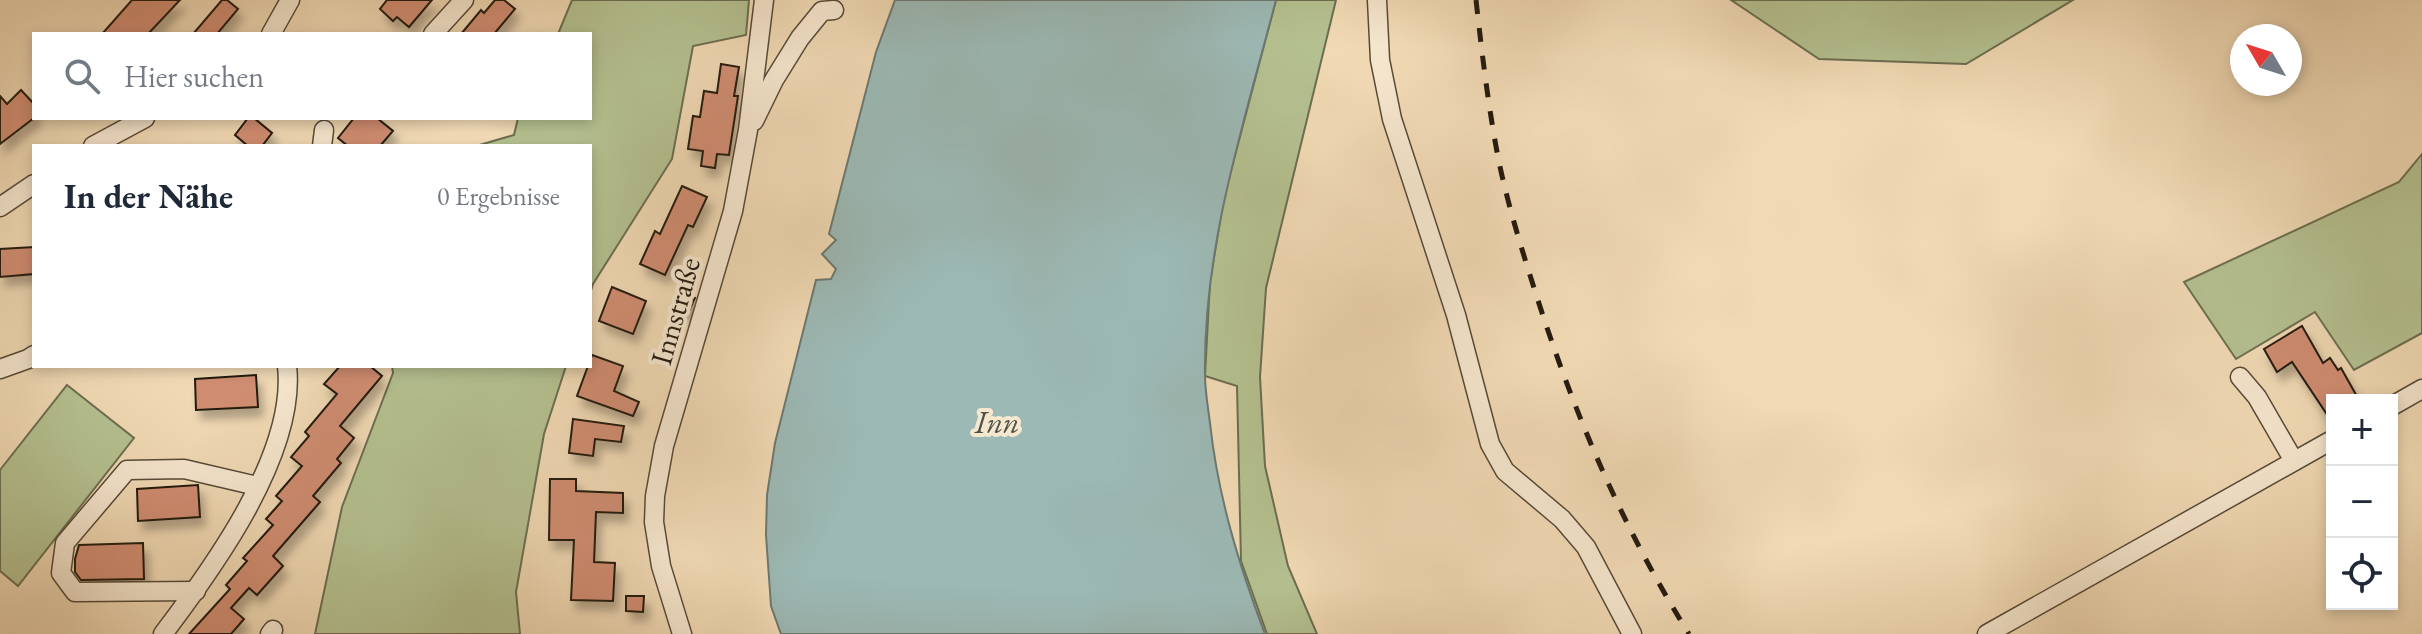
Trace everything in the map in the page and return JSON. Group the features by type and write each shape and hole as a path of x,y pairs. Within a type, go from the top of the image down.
{"street":[{"path":"272,32 290,0"},
{"path":"435,32 464,0"},
{"name":"Innstraße","path":"682,634 661,566 654,522 655,496 664,446 733,211 748,130 764,0"},
{"path":"1373,3 1392,119 1456,315 1490,444 1505,471 1562,519 1586,547 1632,634"},
{"path":"748,130 800,38 822,11 834,10"},
{"path":"97,144 139,120"},
{"path":"0,207 32,185"},
{"path":"0,369 32,356"},
{"path":"163,634 239,526 281,432 287,368"},
{"path":"2240,377 2257,397 2294,461"},
{"path":"2398,403 2422,389"},
{"path":"1987,634 2326,443"},
{"path":"196,591 75,592 61,573 65,543 127,470 184,469 257,486"}],"green space":[{"path":"572,0 749,0 746,35 693,46 672,159 592,287 592,144 483,144 514,135 518,120 592,120 592,32 559,32"},
{"path":"1276,0 1336,0 1266,288 1260,377 1265,466 1288,566 1317,634 1267,634 1241,561 1237,386 1205,376 1210,282 1224,197"},
{"path":"1731,0 2073,0 1966,64 1819,59"},
{"path":"2422,154 2422,333 2354,370 2315,312 2236,359 2184,282 2399,182"},
{"path":"392,368 565,368 544,434 516,592 520,634 315,634 342,507"},
{"path":"67,385 134,438 18,586 0,571 0,470"}],"water":[{"name":"Inn","path":"895,0 1276,0 1218,232 1206,327 1205,375 1224,504 1265,634 781,634 771,606 766,535 767,495 775,443 816,280 831,279 836,269 822,254 836,240 829,234 876,52"}],"building":[{"path":"132,0 180,0 150,32 104,32"},
{"path":"222,0 227,0 238,9 219,32 195,32"},
{"path":"387,0 432,0 409,27 397,17 393,21 380,9"},
{"path":"495,0 504,0 515,9 496,32 463,32 481,10 484,13"},
{"path":"721,64 739,67 734,96 738,96 729,155 717,154 715,168 701,166 703,151 688,149 693,116 700,117 704,91 717,93"},
{"path":"21,90 32,102 32,120 0,144 0,96 7,104"},
{"path":"246,120 256,120 272,133 264,144 246,144 235,135"},
{"path":"352,120 379,120 393,131 382,144 346,144 338,138"},
{"path":"682,186 707,197 693,227 688,225 665,275 640,264 655,231 660,234"},
{"path":"32,247 32,274 0,277 0,249"},
{"path":"612,287 646,301 633,334 599,321"},
{"path":"680,291 695,298 688,313 673,306"},
{"path":"2302,326 2323,363 2330,358 2338,370 2341,368 2356,394 2326,394 2326,413 2292,362 2277,372 2264,349"},
{"path":"592,355 623,366 614,391 639,402 633,416 577,396 587,368 592,368"},
{"path":"338,368 372,368 382,376 340,426 354,438 337,459 341,463 313,496 320,502 273,556 283,566 257,595 249,588 231,608 244,619 231,634 189,634 230,589 226,585 247,561 243,558 273,525 266,519 282,501 276,496 302,466 291,457 309,436 305,432 337,394 324,384"},
{"path":"256,375 258,407 196,410 195,379"},
{"path":"573,419 624,426 621,442 595,439 593,456 569,453"},
{"path":"550,479 576,479 576,491 623,493 623,513 596,512 594,562 615,563 613,601 571,600 574,540 549,540"},
{"path":"198,485 200,517 138,521 137,489"},
{"path":"143,543 144,579 81,580 75,572 79,545"},
{"path":"626,596 644,596 643,612 626,611"}],"railway":[{"path":"1476,0 1488,98 1502,174 1550,336 1583,424 1621,510 1689,634"}]}
